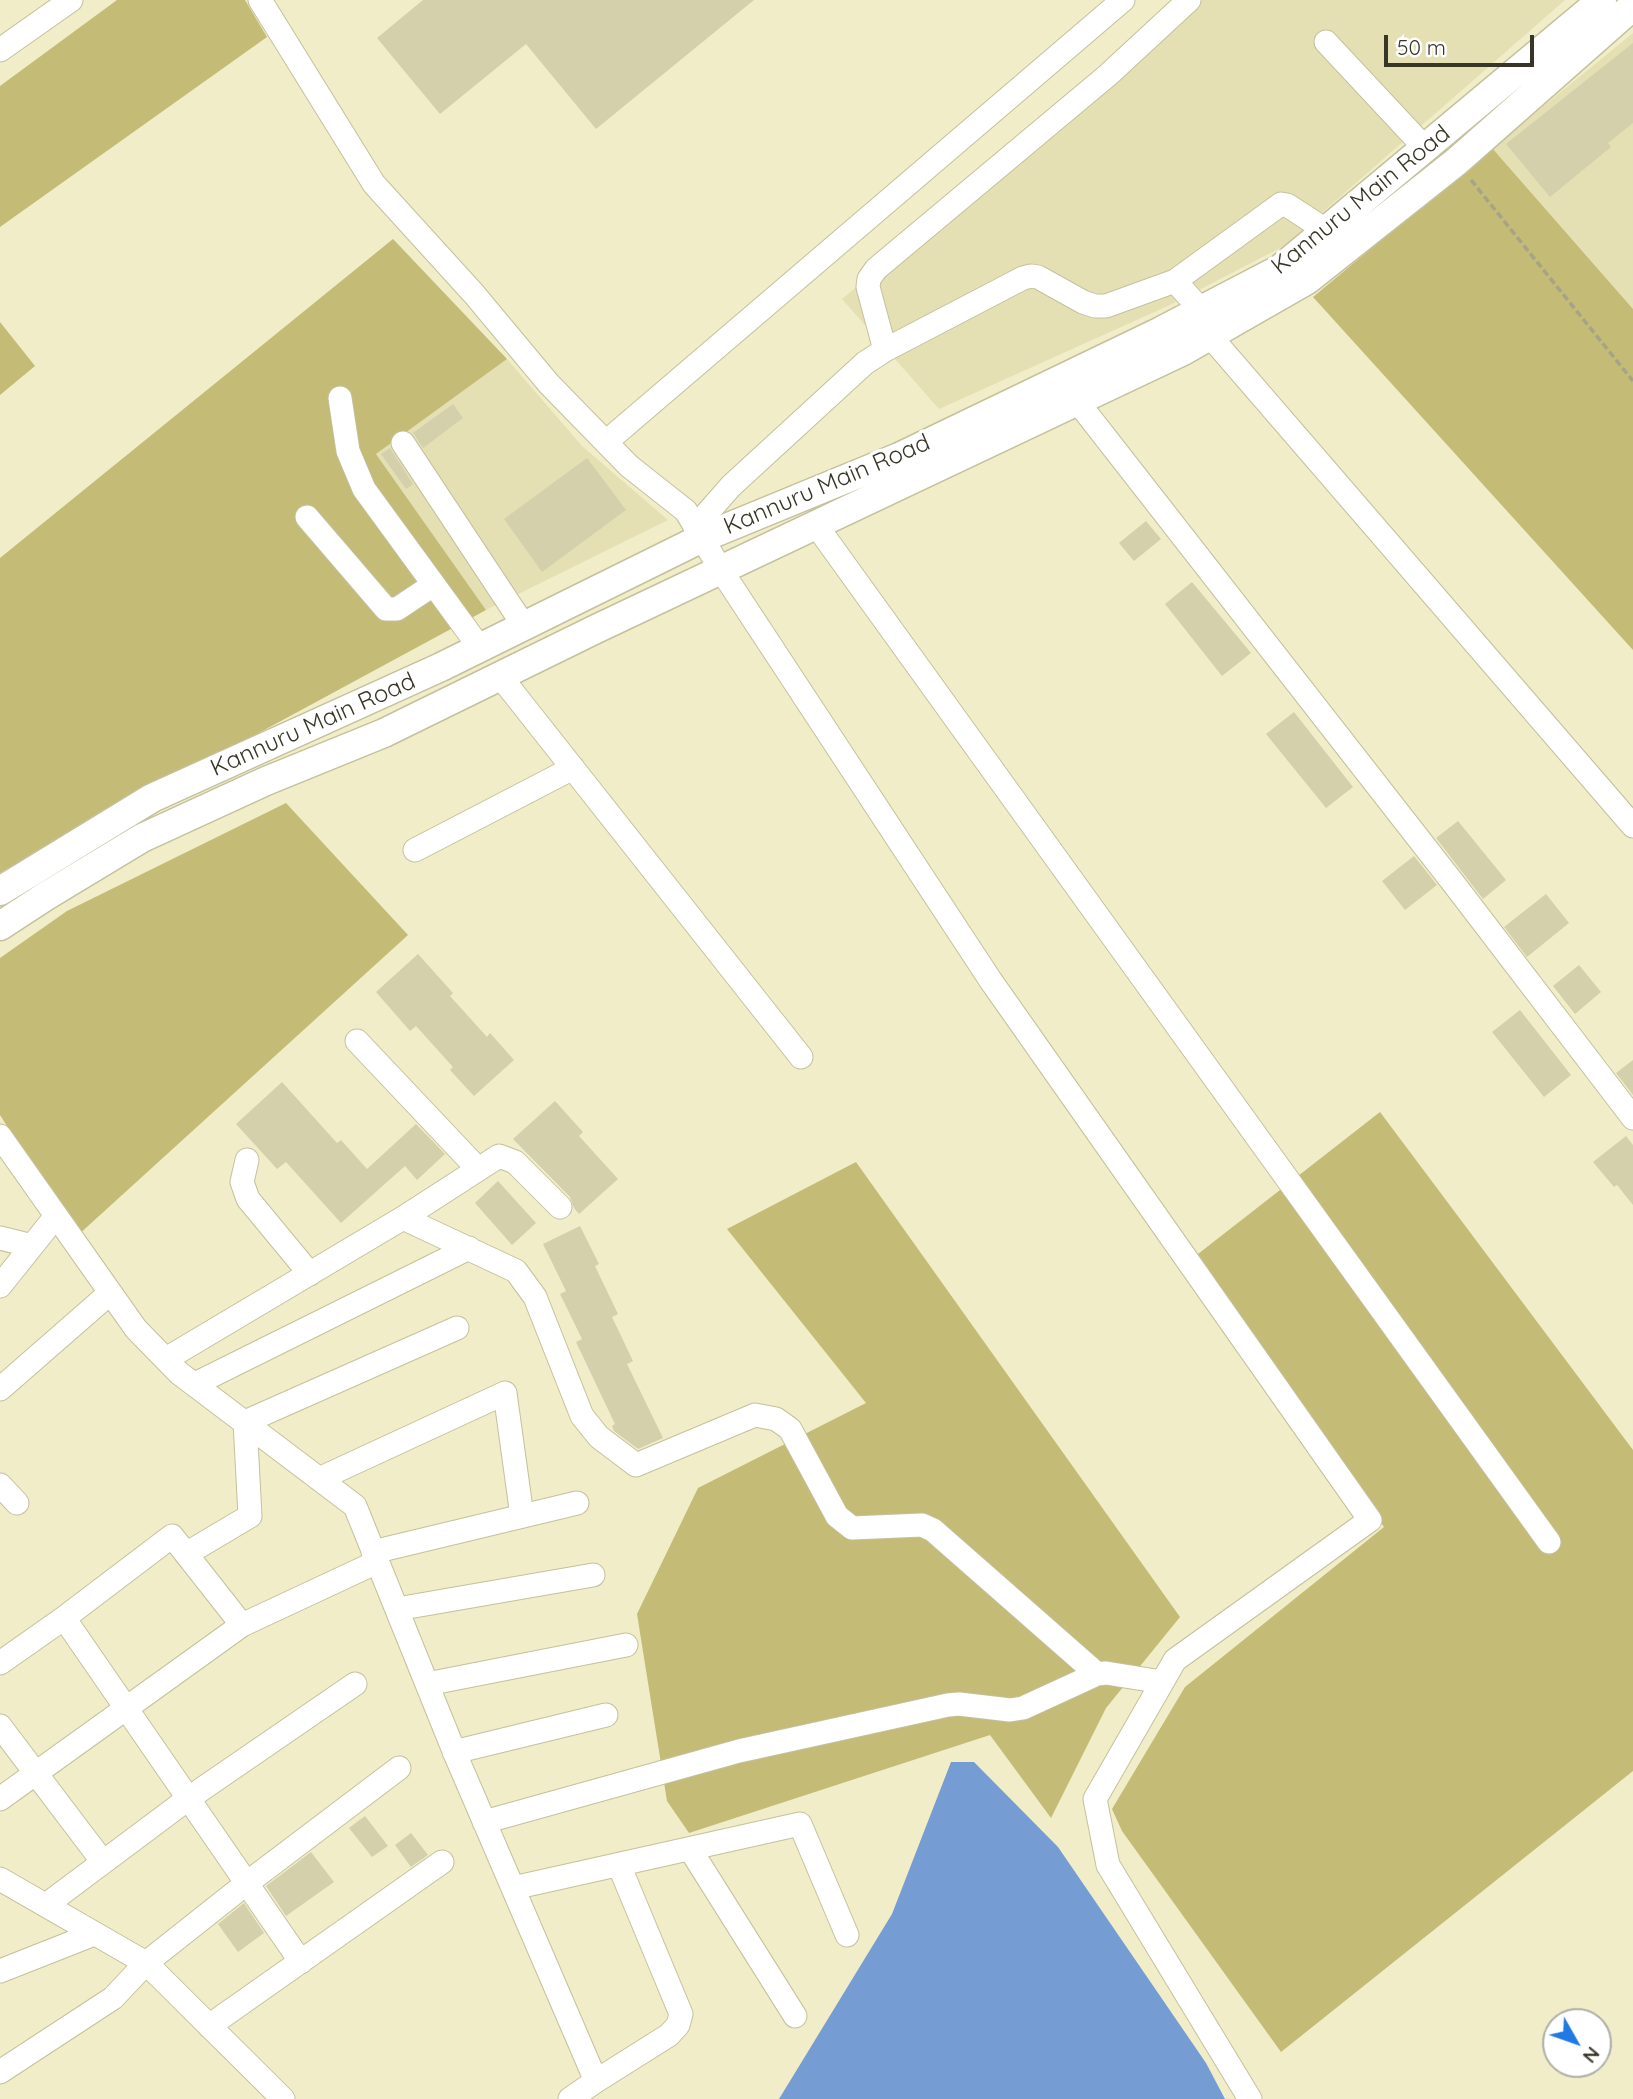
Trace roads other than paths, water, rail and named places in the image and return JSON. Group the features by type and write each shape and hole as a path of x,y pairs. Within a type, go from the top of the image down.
{"main road":[{"name":"Kannuru Main Road","path":"0,891 152,799 480,648 698,532 899,457 1206,323 1280,270 1602,0"},
{"path":"0,926 142,838 267,781 384,733 1183,351 1206,323 1307,280 1456,162 1633,6"}],"street":[{"path":"0,50 71,0"},
{"path":"260,0 374,184 474,294 549,384 629,466 686,511 721,570 991,981 1370,1520 1175,1660 1095,1799 1108,1865 1250,2099"},
{"path":"606,443 1123,0"},
{"path":"885,350 867,287 876,269 1108,75 1189,0"},
{"path":"1325,41 1425,148"},
{"path":"698,532 731,486 865,363 1023,278 1038,277 1083,302 1106,306 1175,281 1281,204 1287,205 1327,231"},
{"path":"1175,281 1206,323 1633,826"},
{"path":"340,398 348,451 364,489 480,648"},
{"path":"1077,401 1633,1118"},
{"path":"403,443 524,626"},
{"path":"307,517 386,608 397,609 433,585"},
{"path":"816,525 1549,1542"},
{"path":"500,676 801,1056"},
{"path":"415,850 573,768"},
{"path":"357,1041 478,1169"},
{"path":"0,1136 136,1329 166,1360 195,1384 355,1506 454,1752 596,2081"},
{"path":"166,1360 403,1218 499,1156 515,1162 560,1207"},
{"path":"247,1160 243,1182 248,1199 310,1274"},
{"path":"0,1286 56,1216"},
{"path":"403,1218 516,1271 535,1297 582,1416 599,1437 636,1465 755,1415 776,1419 790,1429 837,1516 852,1528 922,1525 933,1530 1097,1674"},
{"path":"0,1238 32,1246"},
{"path":"195,1384 469,1248"},
{"path":"0,1390 110,1293"},
{"path":"245,1423 457,1328"},
{"path":"319,1479 505,1393 522,1516"},
{"path":"186,1554 250,1516 245,1423"},
{"path":"0,1485 17,1503"},
{"path":"0,1799 242,1625 375,1557 577,1503"},
{"path":"0,1663 172,1536 242,1625"},
{"path":"397,1609 593,1575"},
{"path":"64,1618 301,1962"},
{"path":"427,1684 626,1645"},
{"path":"484,1822 739,1751 947,1705 1010,1710 1023,1708 1097,1674 1162,1682"},
{"path":"46,1905 189,1798 355,1685"},
{"path":"454,1752 606,1715"},
{"path":"0,1726 103,1862"},
{"path":"0,2072 113,1998 146,1963 247,1882 399,1768"},
{"path":"513,1888 800,1824 847,1935"},
{"path":"690,1849 795,2016"},
{"path":"209,2026 442,1862"},
{"path":"570,2099 669,2035 678,2025 681,2014 619,1865"},
{"path":"0,1879 146,1963 283,2099"},
{"path":"0,1971 94,1934"}],"water":[{"path":"951,1762 974,1762 1058,1847 1206,2063 1225,2099 779,2099 892,1914"}]}
